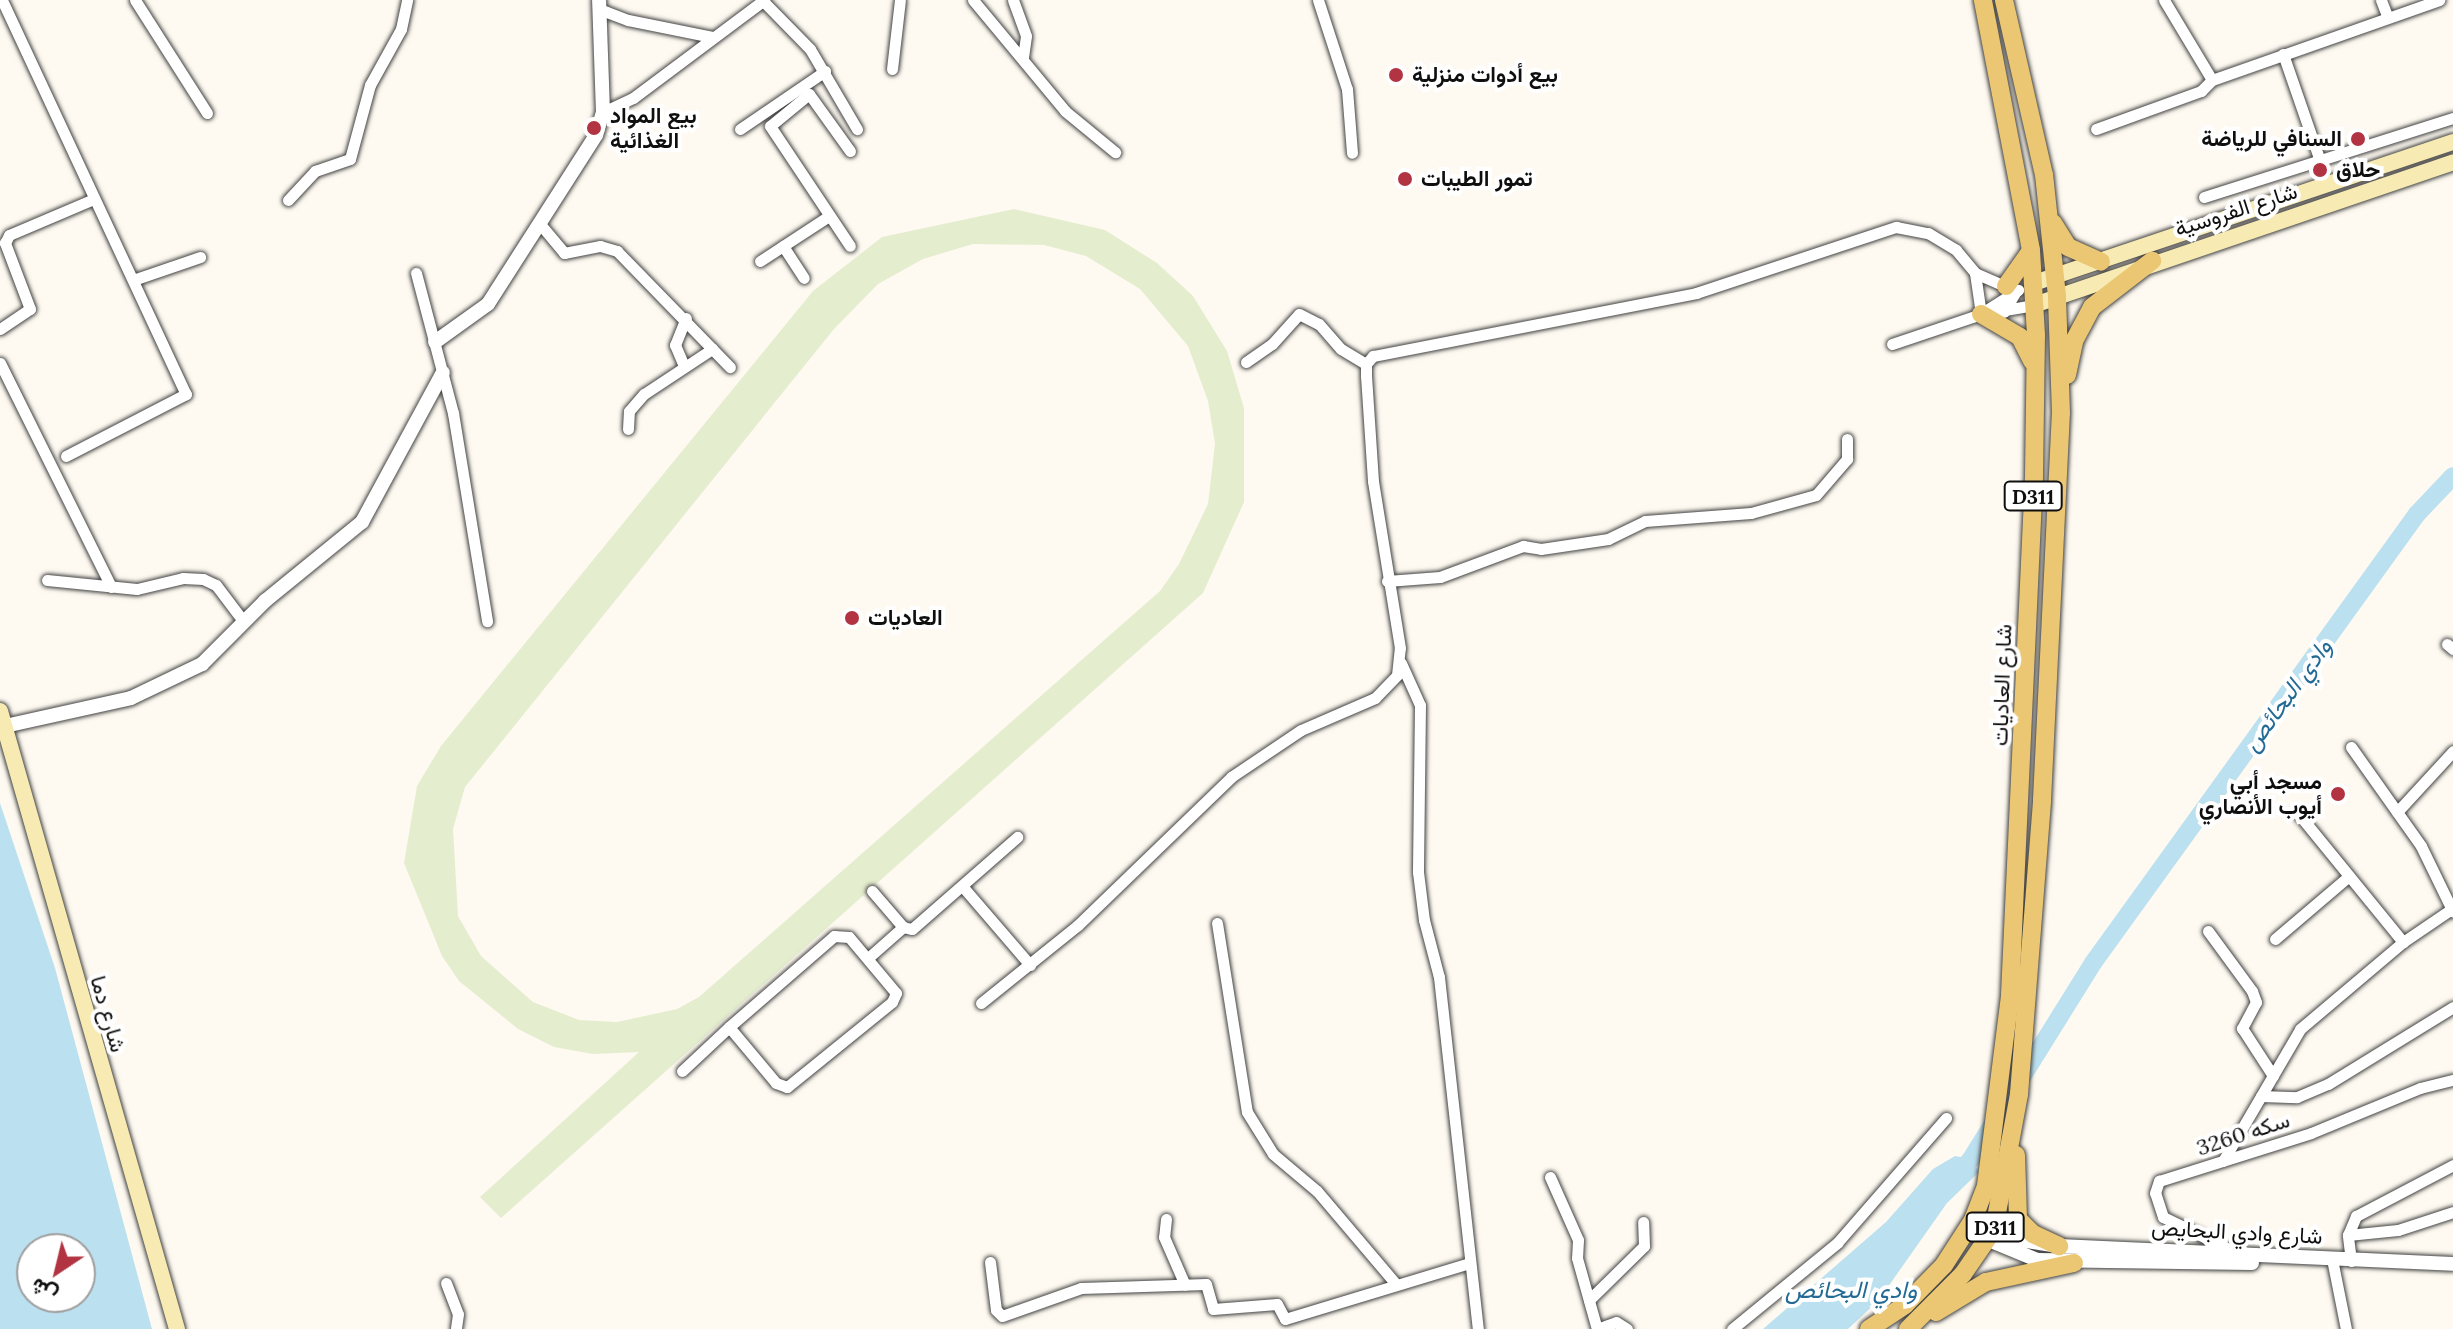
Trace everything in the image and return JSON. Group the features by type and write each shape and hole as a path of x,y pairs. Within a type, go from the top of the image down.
{"main road":[{"name":"شارع العاديات","path":"1869,1329 1915,1295 1970,1226 1986,1186 2010,995 2036,373 2034,283 2031,250 1983,0"},
{"name":"شارع العاديات","path":"1912,1326 1991,1235 2019,1094 2030,955 2061,413 2057,296 2050,220 2004,0"},
{"name":"شارع الفروسية","path":"2034,283 2453,142"},
{"name":"شارع الفروسية","path":"2034,305 2152,261 2453,162"},
{"path":"2050,220 2068,247 2101,262"},
{"path":"2011,289 2031,250"},
{"path":"2061,413 2083,320 2105,295 2152,261"},
{"path":"1981,314 2020,337 2036,373"},
{"name":"شارع دما","path":"2,719 177,1329"},
{"path":"2013,1135 2018,1219 2033,1234 2059,1246"},
{"path":"1912,1326 1986,1282 2074,1263"}],"street":[{"path":"135,0 207,113"},
{"path":"288,200 315,171 350,159 370,85 401,29 407,0"},
{"path":"603,112 633,98 764,0 803,39 825,71 857,129"},
{"path":"892,69 900,0"},
{"path":"973,0 1065,111 1115,152"},
{"path":"1013,0 1026,36 1023,57"},
{"path":"1318,0 1347,89 1352,153"},
{"path":"2164,0 2212,80"},
{"path":"2381,0 2387,16"},
{"path":"2096,129 2201,91 2212,80 2439,0"},
{"path":"6,2 186,394 66,456"},
{"path":"599,4 628,20 712,37"},
{"path":"435,342 488,304 590,146 603,112 599,4"},
{"path":"2283,54 2319,158"},
{"path":"740,129 825,71"},
{"path":"850,151 809,94 770,126 850,246"},
{"path":"2204,197 2453,118"},
{"path":"0,329 30,309 5,243 9,235 94,199"},
{"path":"760,261 829,216"},
{"path":"540,224 564,253 600,246 617,251 686,318 730,367"},
{"path":"1366,364 1379,354 1696,293 1879,229 1928,233 1956,250 1975,273 2011,289"},
{"path":"783,246 804,278"},
{"path":"133,280 200,257"},
{"path":"416,273 443,372 487,621"},
{"path":"1975,273 1981,314"},
{"path":"1981,314 2011,289 2034,283"},
{"path":"2004,312 2011,289"},
{"path":"1892,344 1981,314 2034,305"},
{"path":"1246,362 1272,344 1299,314 1319,324 1341,349 1366,364"},
{"path":"684,366 675,345 686,318"},
{"path":"628,429 632,406 684,366 712,349"},
{"path":"0,363 111,587"},
{"path":"1366,364 1373,481 1387,581 1401,663 1420,705 1418,872 1424,920 1439,977 1478,1329"},
{"path":"2,719 156,690 202,664 244,622 362,522 443,372"},
{"path":"1387,581 1440,577 1523,546 1541,549 1608,539 1645,521 1751,513 1816,495 1847,459 1847,439"},
{"path":"47,580 137,589 183,578 203,579 216,585 244,622"},
{"path":"981,1003 1030,965 1231,777 1301,730 1375,698 1401,663"},
{"path":"2223,1161 2300,1029 2403,942 2453,910 2421,846 2351,747"},
{"path":"2397,812 2453,751"},
{"path":"2297,812 2403,942"},
{"path":"872,891 903,927 912,929 1017,837"},
{"path":"2275,939 2349,876"},
{"path":"963,887 1030,965"},
{"path":"1217,923 1247,1112 1273,1154 1317,1191 1395,1283"},
{"path":"868,958 903,927"},
{"path":"2208,931 2252,991 2256,1002 2242,1028 2273,1076"},
{"path":"682,1071 729,1027 834,936 849,937 894,990 895,999 787,1087 776,1083 729,1027"},
{"path":"2261,1096 2297,1097 2328,1084 2453,1007"},
{"name":"سكه 3260","path":"2239,1254 2163,1217 2155,1193 2159,1181 2453,1080"},
{"path":"1732,1329 1837,1243 1946,1118"},
{"path":"2351,1261 2348,1235 2364,1210 2453,1165"},
{"path":"1550,1177 1578,1240 1577,1258 1597,1329 1616,1322 1627,1329"},
{"path":"2348,1235 2398,1230 2453,1212"},
{"path":"1166,1219 1164,1237 1185,1285"},
{"path":"1589,1300 1644,1246 1643,1222"},
{"name":"شارع وادي البحايص","path":"1970,1226 2037,1260 2074,1263 2332,1259"},
{"name":"شارع وادي البحايص","path":"1991,1235 2059,1246 2332,1259"},
{"path":"2346,1329 2332,1259 2453,1264"},
{"path":"990,1262 996,1310 1002,1316 1081,1288 1206,1284 1213,1309 1277,1304 1285,1319 1395,1283 1469,1263"},
{"path":"446,1283 458,1314 456,1329"}],"green space":[{"path":"1014,209 1105,230 1157,263 1193,296 1227,351 1244,408 1244,502 1203,593 501,1218 480,1197 639,1052 593,1054 554,1047 518,1029 459,981 442,956 404,863 417,786 441,746 813,291 882,237","holes":["973,244 1044,245 1086,256 1140,289 1188,346 1208,401 1215,444 1208,504 1179,564 1160,591 699,997 677,1009 617,1022 579,1020 533,1002 481,956 458,916 453,829 465,787 834,329 878,284 923,259"]}],"water":[{"path":"0,803 55,968 152,1329 0,1329"},
{"name":"وادي البحائص","path":"1955,1156 1971,1159 1979,1172 1947,1203 1878,1301 1848,1329 1763,1329 1886,1222 1933,1169"}],"waterway":[{"name":"وادي البحائص","path":"1955,1177 1971,1159 2093,963 2417,514 2453,476"}],"place":[{"name":"بيع أدوات منزلية","path":"1396,75"},
{"name":"بيع المواد الغذائية","path":"594,128"},
{"name":"السنافي للرياضة","path":"2358,139"},
{"name":"حلاق","path":"2320,170"},
{"name":"تمور الطيبات","path":"1405,179"},
{"name":"العاديات","path":"852,618"},
{"name":"مسجد أبي أيوب الأنصاري","path":"2338,794"}]}
